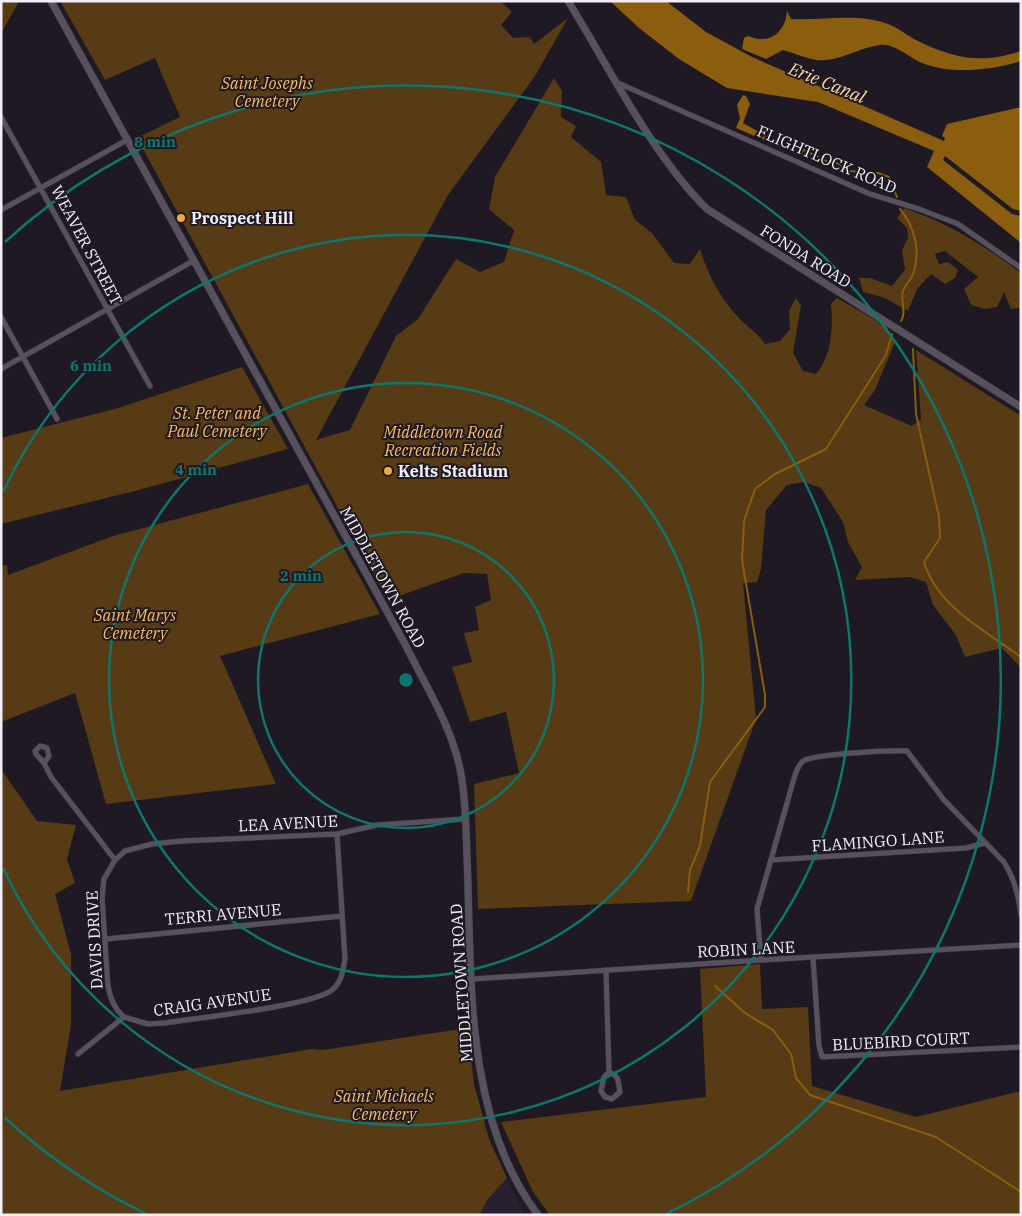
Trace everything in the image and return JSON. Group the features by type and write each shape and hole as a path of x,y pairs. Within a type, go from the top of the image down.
{"street":[{"name":"MIDDLETOWN ROAD","path":"50,1 434,701 457,757 461,775 465,819 473,979 483,1088 491,1120 505,1159 538,1215"},
{"name":"FONDA ROAD","path":"568,1 677,174 689,191 707,209 1021,407"},
{"name":"FLIGHTLOCK ROAD","path":"618,83 870,194 919,209 958,224 1021,268"},
{"name":"WEAVER STREET","path":"1,117 42,187 150,386"},
{"path":"1,210 127,140"},
{"path":"1,369 193,261"},
{"path":"1,317 57,419"},
{"path":"761,960 757,909 793,782 801,763 806,760 827,756 907,751 944,800 1010,872 1018,894 1021,915"},
{"path":"44,763 51,777 115,860"},
{"name":"LEA AVENUE","path":"115,860 125,851 167,842 337,834 377,825 465,819"},
{"path":"337,834 342,916"},
{"name":"FLAMINGO LANE","path":"771,860 966,848 985,843"},
{"name":"DAVIS DRIVE","path":"115,860 104,880 102,898 109,992 118,1012 124,1017"},
{"name":"TERRI AVENUE","path":"106,939 342,916"},
{"name":"CRAIG AVENUE","path":"124,1017 148,1024 165,1023 307,1001 331,991 341,977 345,959 342,916"},
{"name":"ROBIN LANE","path":"473,979 761,960 1021,946"},
{"name":"BLUEBIRD COURT","path":"813,958 819,1046 822,1057 1021,1047"},
{"path":"606,970 609,1072 604,1077 601,1090 605,1097 612,1099 620,1092 620,1084 615,1075 609,1072"},
{"path":"78,1054 124,1017"}],"shaded area":[{"path":"610,1 666,1 706,32 752,57 944,141 945,138 942,136 947,124 1021,107 1021,243 927,167 934,151 818,102 727,88 679,59 639,28"},
{"path":"787,11 791,19 862,18 874,20 894,26 914,39 957,56 969,58 994,57 1021,51 1021,61 984,69 959,70 934,67 922,63 896,48 886,45 872,46 840,57 824,60 816,60 783,50 766,59 742,49 744,38 748,36 766,39 776,35 785,22"},
{"path":"743,95 746,96 750,104 743,123 797,153 801,149 804,150 801,156 736,128 740,118 737,105"},
{"path":"507,1178 525,1215 479,1215 488,1199"}],"green space":[{"path":"1,1 19,1 1,34"},
{"path":"60,1 500,1 512,12 501,25 513,38 530,37 534,44 568,18 535,76 448,195 316,440 350,430 396,336 418,319 456,259 480,272 504,262 514,230 489,209 495,177 554,78 562,91 561,117 576,126 571,137 601,162 606,195 626,197 635,220 652,233 674,263 690,264 700,249 707,268 725,301 765,344 780,341 790,329 789,311 796,298 801,305 793,353 803,371 816,374 828,350 832,322 831,304 837,298 886,326 895,342 875,390 864,405 912,426 921,419 916,350 1021,416 1021,668 1002,648 965,657 956,635 933,605 926,582 910,577 855,580 862,567 848,542 843,522 821,488 804,482 787,485 766,510 761,569 757,582 743,583 756,719 691,901 478,909 474,784 519,773 506,712 470,722 452,667 472,662 464,633 479,630 475,607 491,600 487,574 464,573 399,596 395,584 383,591 137,138 180,117 155,58 105,80"},
{"path":"904,208 951,228 993,253 1021,273 1021,308 1011,309 1004,292 997,307 985,309 971,305 964,289 978,277 945,251 935,254 939,264 948,262 958,270 955,278 945,284 931,274 917,289 908,311 885,298 863,292 859,278 870,278 892,286 905,270 902,250 908,238 907,228 897,218"},
{"name":"St. Peter and Paul Cemetery","path":"242,367 288,449 139,490 1,524 1,438 118,408"},
{"name":"Saint Marys Cemetery","path":"308,484 380,614 220,656 276,784 106,804 75,693 1,722 1,566 7,565 8,575 113,536"},
{"name":"Saint Michaels Cemetery","path":"1,769 37,821 76,825 67,859 75,883 55,894 71,954 71,1024 60,1091 312,1049 323,1050 467,1028 474,1084 489,1139 507,1178 488,1199 479,1215 1,1215"},
{"path":"760,964 762,1009 808,1007 812,1086 916,1117 1021,1091 1021,1215 550,1215 533,1192 501,1122 706,1097 700,969"}],"pier":[{"path":"945,156 1013,209 1021,211 1021,216 1012,214 943,160"}],"waterway":[{"path":"804,150 830,163 837,163 848,171 878,173 889,177 897,197"},
{"path":"900,209 913,232 916,249 913,274 903,291 903,318 901,321"},
{"path":"688,892 690,870 700,846 710,782 765,707 765,695 742,560 744,521 755,489 775,474 826,449 886,355 892,334"},
{"path":"913,349 916,414 939,517 940,538 924,562 930,578 951,605 964,617 1021,657"},
{"path":"715,986 745,1013 773,1030 791,1054 796,1078 810,1095 936,1137 1021,1192"}],"place":[{"name":"Prospect Hill","path":"181,218"},
{"name":"Kelts Stadium","path":"388,471"}],"park label":[{"name":"Saint Josephs Cemetery","path":"267,92"},
{"name":"Middletown Road Recreation Fields","path":"443,441"}],"water label":[{"name":"Erie Canal","path":"827,83"}]}
